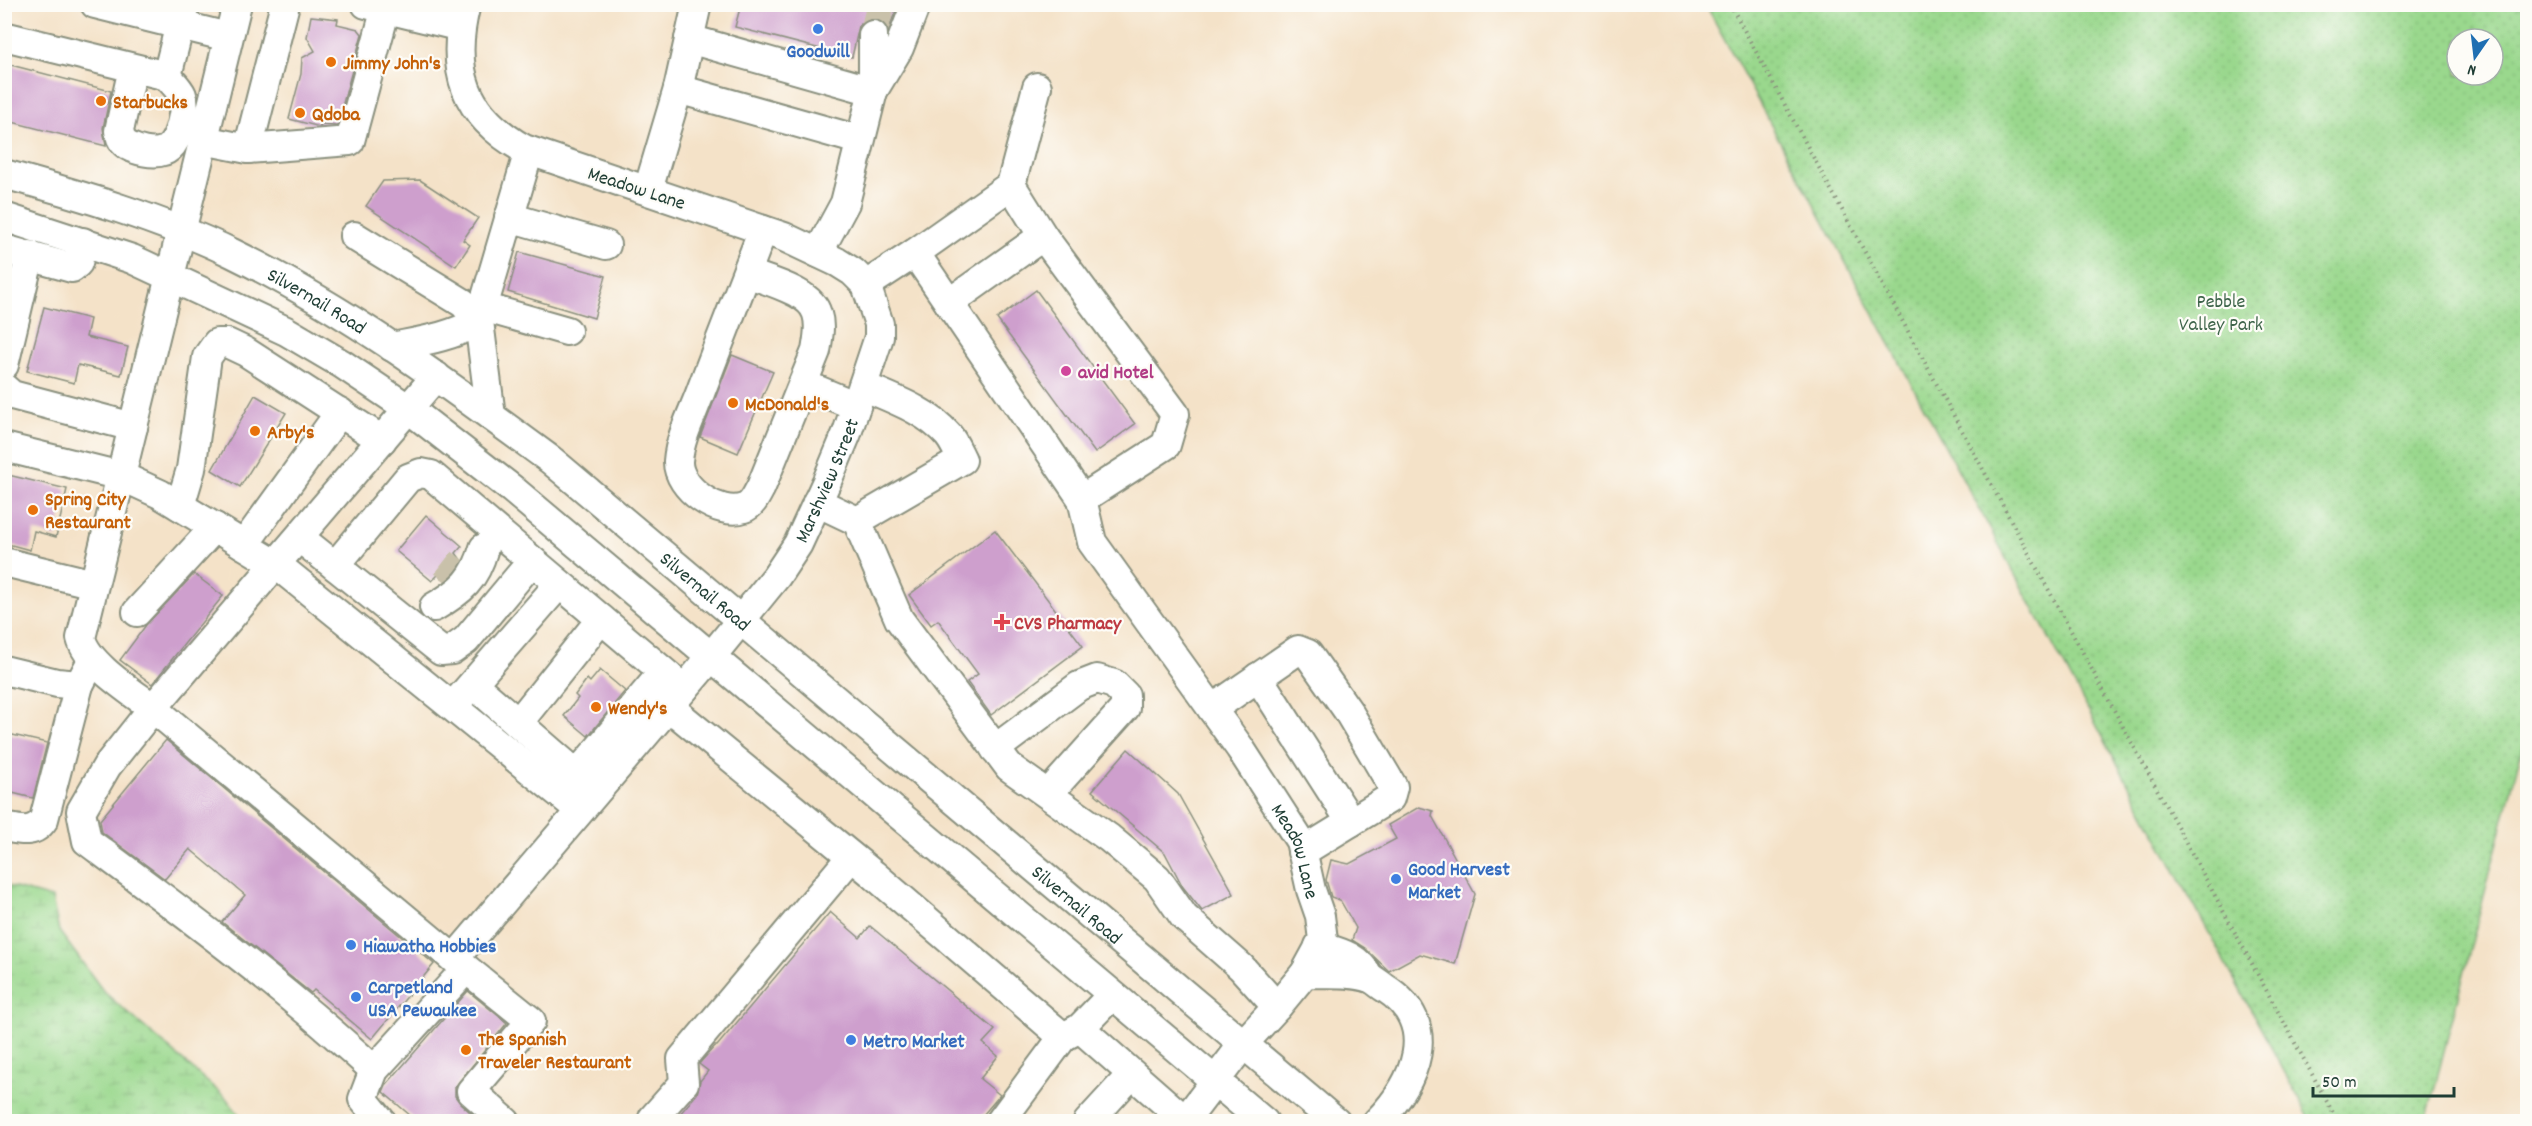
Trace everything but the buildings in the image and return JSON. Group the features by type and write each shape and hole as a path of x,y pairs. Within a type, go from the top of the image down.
{"street":[{"path":"95,4 182,15 228,38"},
{"path":"237,4 94,584 81,638 82,645 102,668 531,1021 471,1091 506,1122"},
{"path":"248,149 285,4"},
{"path":"648,190 678,89 697,4"},
{"path":"818,253 845,204 859,140 873,91 899,48 916,4"},
{"path":"203,140 248,149 350,141 380,6 463,16"},
{"path":"167,76 182,15"},
{"name":"Meadow Lane","path":"463,16 459,62 468,98 485,121 503,138 529,151 763,230 818,253 853,272 866,285"},
{"path":"873,35 873,91"},
{"path":"4,36 167,76 182,94 184,106 177,136 169,148 158,153 130,147 122,140 119,131 134,68"},
{"path":"689,39 873,91"},
{"path":"866,285 1011,185 1037,87"},
{"path":"678,89 859,140"},
{"path":"492,416 481,314 529,151"},
{"name":"Silvernail Road","path":"4,174 106,205 230,252 286,280 343,313 436,376 552,461 1336,1122"},
{"path":"915,253 1082,499 1166,445 1175,414 1043,236 1011,185"},
{"path":"4,217 83,242 170,275 286,331 342,364 409,409 512,489 1264,1122"},
{"path":"509,217 606,245"},
{"path":"747,273 798,292 814,308 819,331 816,351 761,487 752,503 744,508 716,506 697,495 685,483 679,472 678,461 682,442 763,230"},
{"path":"354,236 481,314 567,331"},
{"path":"949,303 1043,236"},
{"path":"4,365 17,252 72,268 78,263 83,242"},
{"name":"Marshview Street","path":"374,1070 460,964 585,792 672,689 712,657 782,568 798,544 818,502 860,396 879,337 879,324 866,285"},
{"path":"392,346 441,338 463,330 481,314"},
{"path":"183,496 191,469 207,357 217,343 226,343 246,352 382,440"},
{"path":"382,1122 363,1098 374,1070 235,951 87,841 81,811 106,766 153,708 436,376"},
{"path":"803,384 904,403 931,419 950,436 962,460 857,521"},
{"path":"4,388 12,395 133,427"},
{"path":"249,537 340,412"},
{"path":"4,447 121,476 160,494 183,496 249,537 277,565 452,707 585,792"},
{"path":"335,566 408,478 421,472 431,476 478,569 459,592 434,607"},
{"path":"183,496 215,527 249,537"},
{"name":"Meadow Lane","path":"1082,499 1092,542 1212,709 1300,841 1311,890 1320,916 1323,940 1305,973 1244,1043 1185,1121"},
{"path":"818,502 857,521 900,619 1009,767 1109,838 1157,878 1184,917 1241,967 1277,1007"},
{"path":"137,612 215,527"},
{"path":"300,538 441,651 452,650 466,640 532,561"},
{"path":"472,555 532,561 601,619 851,857 1072,1032 1132,1074 1185,1121"},
{"path":"415,630 472,555"},
{"path":"4,562 94,584"},
{"path":"452,707 559,584"},
{"path":"518,723 601,619"},
{"path":"1212,709 1298,650 1308,654 1348,711 1393,787 1390,798 1302,852"},
{"path":"4,827 31,830 39,827 44,819 79,685 93,658"},
{"path":"4,670 57,683 79,685"},
{"path":"1258,678 1350,822"},
{"path":"995,749 1079,686 1097,679 1114,684 1125,695 1125,708 1048,794"},
{"path":"473,684 518,723 585,792"},
{"path":"657,1122 653,1118 684,1083 682,1059 851,857"},
{"path":"1319,946 1344,953 1362,964 1370,978"},
{"path":"1305,973 1370,978 1398,996 1412,1012 1417,1024 1415,1066 1390,1108 1377,1122"},
{"path":"1000,1122 1072,1032 1112,995"},
{"path":"1088,1122 1132,1074"}],"path":[{"path":"1730,4 2338,1122"}],"green space":[{"name":"Pebble Valley Park","path":"2516,4 2528,12 2527,729 2426,1121 2311,1121 1706,5"},
{"path":"5,885 52,898 59,931 104,992 226,1098 244,1121 5,1121"}],"tunnel":[{"path":"873,35 881,4"},
{"path":"446,582 463,560"}],"place":[{"name":"Goodwill","path":"818,29"},
{"name":"Jimmy John's","path":"331,62"},
{"name":"Starbucks","path":"101,101"},
{"name":"Qdoba","path":"300,113"},
{"name":"avid Hotel","path":"1066,371"},
{"name":"McDonald's","path":"733,403"},
{"name":"Arby's","path":"255,431"},
{"name":"Spring City Restaurant","path":"33,510"},
{"name":"CVS Pharmacy","path":"1002,622"},
{"name":"Wendy's","path":"596,707"},
{"name":"Good Harvest Market","path":"1396,879"},
{"name":"Hiawatha Hobbies","path":"351,945"},
{"name":"Carpetland USA Pewaukee","path":"356,997"},
{"name":"Metro Market","path":"851,1040"},
{"name":"The Spanish Traveler Restaurant","path":"466,1050"}]}
